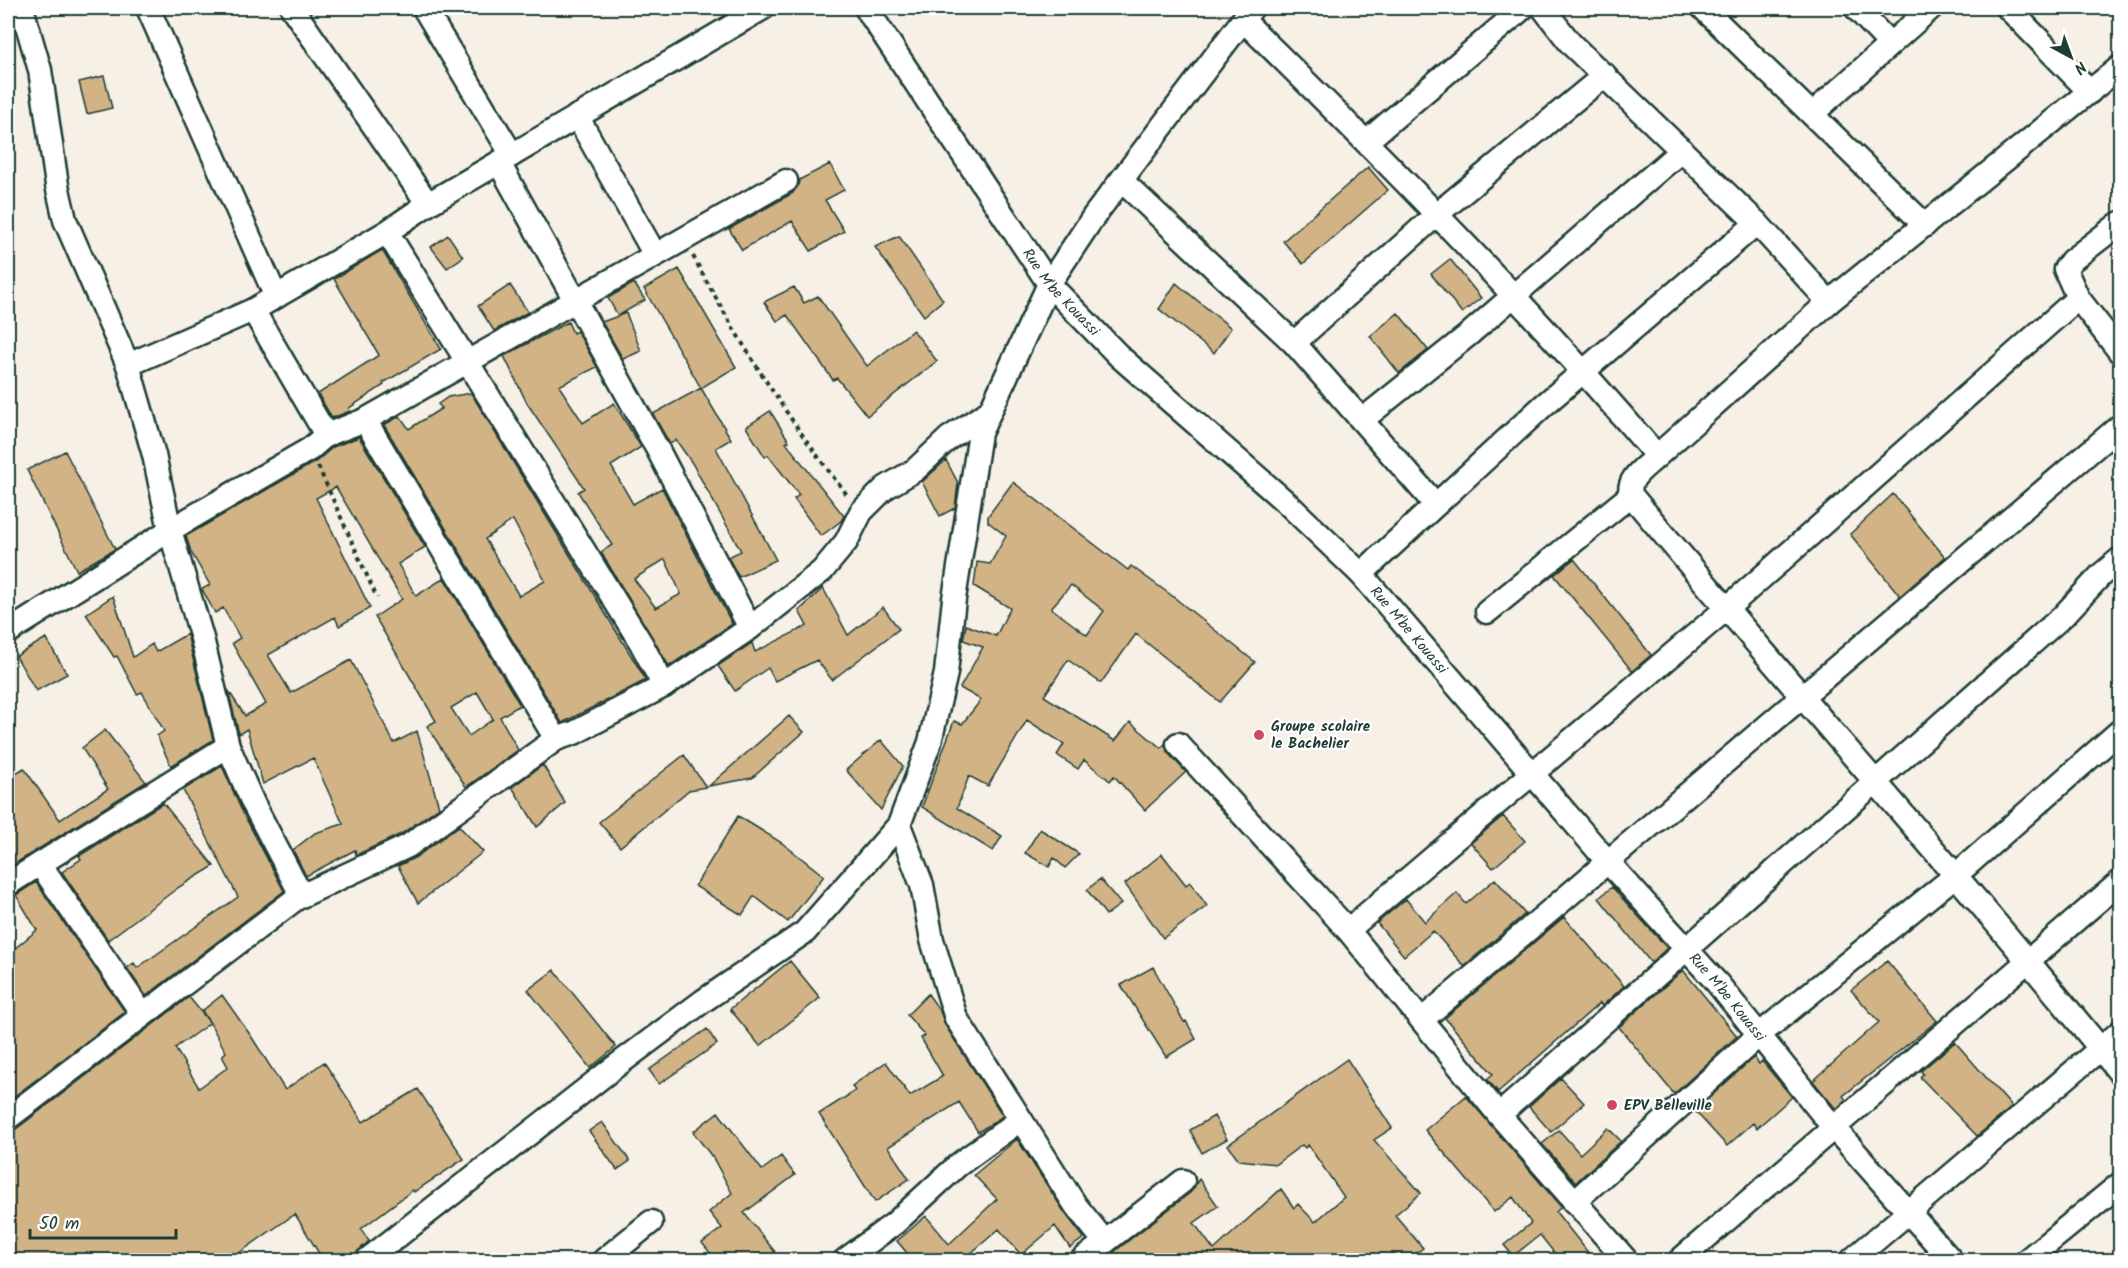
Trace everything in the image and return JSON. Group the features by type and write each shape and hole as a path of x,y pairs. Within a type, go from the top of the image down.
{"street":[{"path":"22,8 40,70 57,185 65,220 128,365 154,455 170,530 202,638 228,746 253,803 298,889 297,898"},
{"path":"148,8 276,297"},
{"path":"292,8 428,204"},
{"path":"424,8 506,159 576,302 658,450 750,628"},
{"path":"128,365 254,310 387,232 428,204 763,8"},
{"name":"Rue M'be Kouassi","path":"866,8 1049,284 1120,357 1289,505 1361,574 1608,862 1686,947 1833,1127 1951,1260"},
{"path":"1367,141 1523,8"},
{"path":"1543,8 1571,44 1757,223 1829,302"},
{"path":"1703,8 1925,225"},
{"path":"1856,8 1890,44"},
{"path":"1812,114 1930,8"},
{"path":"2008,8 2090,92"},
{"path":"368,1260 703,1001 805,932 899,825 930,742 946,673 954,599 980,433 1049,284 1122,181 1248,14 1584,371 1657,456"},
{"path":"2121,67 1829,302 1657,456 1631,481 1629,488 1631,495 1726,609 1874,783 1956,875 2121,1073"},
{"path":"1294,343 1436,215 1605,75"},
{"path":"577,116 655,255"},
{"path":"1362,420 1514,296 1682,150"},
{"path":"8,632 170,530 318,442 365,420 469,363 786,180"},
{"path":"1122,181 1294,343 1435,504"},
{"path":"1361,574 1435,504 1584,371 1757,223"},
{"path":"2121,223 2071,261 2066,269 2078,298 2121,352"},
{"path":"387,232 641,643 664,686"},
{"path":"1348,930 1726,609 2078,298"},
{"path":"254,310 318,442"},
{"path":"8,1118 297,898 408,846 556,739 574,733 664,686 750,628 822,571 846,542 861,512 885,488 915,471 949,438 990,411"},
{"path":"365,420 556,739"},
{"path":"1423,1019 2121,426"},
{"path":"1487,612 1631,495"},
{"path":"1499,1115 1686,947 2064,615 2102,574 2121,559"},
{"path":"1574,1202 1759,1035 1956,875 2121,731"},
{"path":"1178,744 1348,930 1423,1019 1499,1115 1626,1260"},
{"path":"8,884 228,746"},
{"path":"899,825 922,885 932,940 956,1018 1076,1206 1105,1242"},
{"path":"40,864 143,1015"},
{"path":"1680,1260 2121,882"},
{"path":"1852,1260 2121,1032"},
{"path":"845,1260 895,1222 958,1165 1020,1120"},
{"path":"1085,1260 1184,1181"},
{"path":"2027,1260 2121,1184"},
{"path":"604,1260 651,1222"}],"path":[{"path":"684,240 719,305 761,375 805,441 861,512"},
{"path":"318,442 377,598"}],"building":[{"path":"104,76 112,108 87,114 79,82"},
{"path":"830,164 844,190 825,200 844,231 811,251 792,221 742,250 729,229 793,193 799,180"},
{"path":"1368,167 1388,190 1303,264 1283,241"},
{"path":"448,235 463,257 447,268 431,247"},
{"path":"899,236 943,300 924,316 875,247"},
{"path":"382,250 441,349 383,383 384,385 349,408 350,411 332,418 318,394 379,355 334,279"},
{"path":"1450,259 1481,298 1462,313 1431,274"},
{"path":"679,269 736,367 701,388 644,289"},
{"path":"634,283 645,300 618,316 608,298"},
{"path":"1176,283 1231,328 1214,353 1159,309"},
{"path":"510,285 528,312 494,331 478,306"},
{"path":"794,287 804,303 818,296 867,366 913,330 937,361 867,416 837,378 833,380 787,315 777,321 764,302"},
{"path":"626,313 641,351 623,359 602,322"},
{"path":"1398,313 1428,350 1399,373 1370,336"},
{"path":"568,322 573,333 577,331 597,367 559,386 583,423 614,403 641,447 611,466 633,504 662,488 732,624 669,666 601,552 612,545 578,492 584,488 527,403 504,356","holes":["665,559 681,594 656,608 634,579"]},
{"path":"701,388 731,439 716,448 776,560 739,577 728,557 741,551 692,463 676,440 670,444 653,414"},
{"path":"471,393 646,680 562,723 384,425 400,416 409,429 442,408 438,404 448,397","holes":["513,520 545,581 519,596 485,539"]},
{"path":"770,411 789,441 786,443 844,516 841,521 821,536 794,499 799,495 768,455 765,457 746,427"},
{"path":"359,437 425,547 398,564 416,596 444,578 520,705 500,717 518,750 466,787 427,726 436,721 375,617 402,599 336,487 316,498 370,608 339,626 335,617 268,655 291,693 351,660 394,743 417,731 439,807 401,834 356,855 355,850 306,876 293,850 315,833 343,824 313,758 263,784 247,729 239,734 228,690 245,716 266,704 232,643 240,638 223,608 215,613 202,589 210,585 191,552 186,536 317,461 333,447","holes":["477,692 493,719 469,736 451,708"]},
{"path":"65,451 115,549 77,571 27,470"},
{"path":"946,460 958,483 955,508 940,516 922,482"},
{"path":"1013,482 1128,570 1131,566 1171,595 1255,662 1220,702 1136,634 1101,683 1068,660 1044,696 1115,741 1130,722 1161,748 1165,744 1168,753 1186,772 1145,810 1114,776 1110,781 1084,760 1078,769 1057,755 1064,744 1027,720 988,786 969,776 957,808 1002,836 993,851 922,807 954,721 962,724 981,700 960,688 983,647 963,640 966,625 996,636 1010,608 974,586 977,562 990,564 1006,536 988,522 988,516","holes":["1071,585 1104,611 1087,635 1051,608"]},
{"path":"1893,494 1945,557 1900,596 1850,534"},
{"path":"1574,559 1651,655 1632,671 1554,575"},
{"path":"823,588 848,635 883,607 899,629 832,680 817,660 775,681 768,668 735,691 718,666 752,643 755,652 807,626 799,611"},
{"path":"113,596 133,657 152,644 156,652 187,634 213,740 171,766 157,736 164,731 142,692 137,694 117,656 114,657 86,614"},
{"path":"46,638 67,674 36,691 16,656"},
{"path":"789,716 804,732 752,778 709,786"},
{"path":"105,730 146,782 8,868 8,778 24,768 60,820 108,789 82,748"},
{"path":"881,740 903,766 881,810 846,770"},
{"path":"684,755 706,787 689,790 620,847 599,822"},
{"path":"543,765 565,803 537,827 512,787"},
{"path":"222,766 241,809 284,891 146,996 127,968 134,963 137,968 238,897 183,790"},
{"path":"163,803 214,866 179,887 108,940 62,872 81,859 79,856"},
{"path":"738,816 782,843 824,876 788,922 754,896 742,915 695,886"},
{"path":"1503,816 1525,841 1493,868 1471,843"},
{"path":"459,826 483,852 418,903 398,866 416,857"},
{"path":"1040,829 1079,854 1065,868 1054,858 1049,867 1025,853"},
{"path":"1162,854 1186,885 1190,882 1207,906 1163,938 1125,884"},
{"path":"1100,879 1121,904 1106,915 1087,890"},
{"path":"1495,879 1525,914 1464,966 1433,931 1404,956 1377,923 1406,899 1425,922 1457,893 1466,904"},
{"path":"36,882 125,1012 8,1101 8,954 37,930 16,895"},
{"path":"1612,887 1667,948 1651,963 1599,898"},
{"path":"1564,917 1624,986 1602,1006 1600,1003 1498,1092 1487,1079 1493,1074 1445,1018"},
{"path":"790,961 820,998 760,1046 730,1009"},
{"path":"1887,961 1937,1021 1843,1096 1846,1100 1836,1109 1813,1081 1879,1022 1851,990"},
{"path":"1153,967 1196,1039 1166,1057 1121,985"},
{"path":"554,970 616,1047 590,1068 528,990"},
{"path":"1683,970 1737,1036 1674,1094 1619,1027"},
{"path":"928,994 1003,1116 978,1132 959,1102 888,1147 909,1179 875,1202 819,1114 855,1091 852,1086 886,1062 910,1096 943,1076 921,1038 925,1036 907,1015"},
{"path":"222,995 285,1090 324,1062 363,1122 418,1089 464,1159 414,1192 413,1190 361,1229 369,1241 349,1260 323,1260 295,1214 229,1260 154,1260 149,1253 139,1260 18,1260 8,1249 8,1131 16,1129 189,997 210,1023 202,1011","holes":["210,1023 226,1052 222,1056 228,1067 199,1088 175,1048"]},
{"path":"707,1029 717,1044 659,1084 649,1070"},
{"path":"1955,1042 2012,1107 1977,1136 1920,1077 1923,1074 1921,1071"},
{"path":"1754,1057 1759,1064 1762,1061 1792,1097 1757,1128 1753,1123 1727,1146 1695,1111"},
{"path":"1347,1059 1392,1128 1374,1140 1421,1193 1395,1215 1423,1248 1408,1260 1121,1260 1114,1252 1191,1192 1199,1179 1218,1206 1194,1223 1214,1250 1281,1189 1294,1208 1298,1204 1315,1222 1344,1197 1308,1145 1305,1148 1302,1145 1276,1164 1239,1160 1228,1145"},
{"path":"1561,1078 1584,1103 1551,1132 1529,1107"},
{"path":"1466,1096 1561,1207 1556,1212 1594,1260 1560,1260 1540,1235 1513,1256 1504,1245 1531,1223 1513,1197 1494,1212 1425,1130"},
{"path":"718,1112 762,1170 781,1156 795,1175 744,1213 775,1252 765,1260 716,1260 702,1243 722,1228 709,1212 732,1193 713,1158 693,1132"},
{"path":"1214,1116 1227,1139 1202,1153 1190,1130"},
{"path":"602,1122 630,1161 617,1170 589,1131"},
{"path":"1608,1128 1621,1141 1576,1182 1542,1144 1559,1130 1580,1154"},
{"path":"1017,1139 1084,1238 1070,1248 1055,1226 1021,1255 999,1229 963,1260 913,1260 897,1241 926,1216 949,1244 997,1199 974,1175"}],"place":[{"name":"Groupe scolaire le Bachelier","path":"1259,735"},
{"name":"EPV Belleville","path":"1612,1105"}]}
